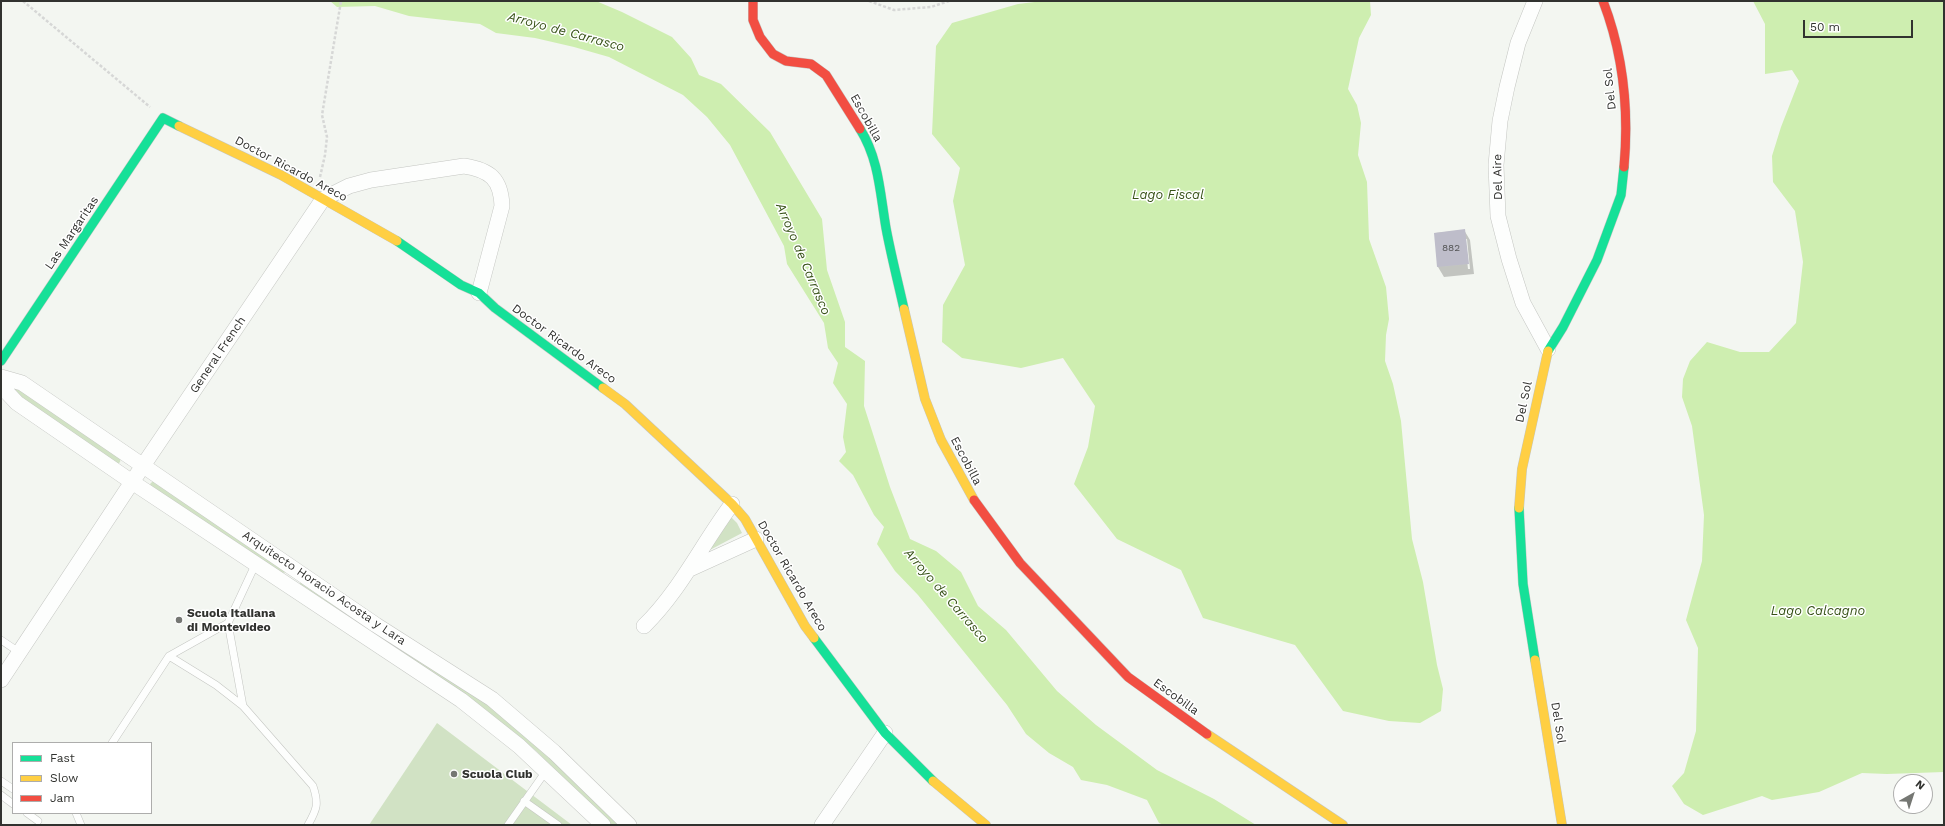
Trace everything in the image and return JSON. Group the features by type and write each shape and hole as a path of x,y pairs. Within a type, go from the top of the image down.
{"street":[{"name":"Escobilla","path":"753,1 753,20 760,37 773,54 786,61 811,64 826,75 868,142 879,177 886,228 925,399 941,440 972,498 1020,563 1128,677 1187,720 1343,825"},
{"name":"Del Aire","path":"1535,1 1518,44 1507,87 1500,121 1496,165 1498,216 1509,259 1523,303 1548,349"},
{"name":"Del Sol","path":"1562,825 1523,584 1519,526 1522,469 1548,349 1563,327 1597,260 1621,195 1626,140 1623,82 1613,27 1603,1"},
{"name":"Doctor Ricardo Areco","path":"163,118 281,175 392,238 461,285 479,293 495,308 625,404 732,504 745,519 805,626 885,733 933,781 986,825"},
{"name":"Las Margaritas","path":"1,361 163,118"},
{"path":"323,199 349,186 371,180 464,166 478,168 489,174 497,182 501,193 502,206 479,293"},
{"name":"General French","path":"1,680 132,482 323,199"},
{"name":"Arquitecto Horacio Acosta y Lara","path":"1,376 22,383 376,625 492,699 560,757 629,825"},
{"name":"Arquitecto Horacio Acosta y Lara","path":"1,386 17,403 132,482 461,700 519,746 603,825"},
{"path":"644,626 655,616 690,569 732,504"},
{"path":"690,569 756,540"},
{"path":"290,586 300,572"},
{"path":"822,825 885,733"}],"lane":[{"path":"243,706 228,623 256,563"},
{"path":"113,742 169,656 228,623"},
{"path":"1,640 19,652"},
{"path":"169,656 211,682 243,706 313,786 318,799 316,810 308,825"},
{"path":"508,825 546,770"},
{"path":"1,781 12,788"},
{"path":"1,795 12,803"},
{"path":"524,801 558,825"},
{"path":"28,814 38,823"},
{"path":"76,814 81,825"}],"path":[{"path":"22,1 163,118"},
{"path":"323,199 319,180 325,155 327,137 322,115 336,23 341,1"},
{"path":"869,1 894,10 931,7 949,1"}],"shaded area":[{"path":"11,384 121,457 120,462 118,464 14,393"},
{"path":"153,481 287,572 282,573 151,487 150,484"},
{"path":"730,516 737,523 742,533 706,552"},
{"path":"300,580 467,689 517,726 622,825 611,825 536,751 487,711 300,585"},
{"name":"Scuola Club","path":"437,723 572,825 369,825"}],"water":[{"name":"Arroyo de Carrasco","path":"330,1 596,1 672,37 691,58 699,75 721,84 770,132 822,219 827,270 845,322 845,347 865,361 864,406 890,487 910,539 936,551 961,572 978,606 1006,630 1057,691 1096,725 1157,770 1214,799 1256,825 1164,825 1159,823 1147,800 1107,785 1081,780 1073,767 1049,753 1026,734 1007,705 918,595 895,571 877,544 884,527 874,515 853,475 839,461 846,452 843,437 847,404 833,383 838,363 828,348 824,323 787,264 784,246 730,145 707,117 683,95 609,57 574,47 535,38 496,33 480,24 409,16 375,6 337,7"},
{"name":"Lago Fiscal","path":"1043,1 1370,1 1371,15 1359,38 1348,89 1357,105 1361,123 1358,155 1367,182 1369,239 1386,287 1389,319 1386,335 1385,361 1393,384 1401,421 1412,539 1423,582 1437,665 1443,689 1441,711 1420,723 1389,721 1343,711 1295,645 1203,618 1181,570 1117,539 1074,484 1088,447 1095,406 1063,358 1021,368 962,358 942,342 943,305 965,265 953,201 960,168 932,134 936,46 952,23 1018,4"},
{"name":"Lago Calcagno","path":"1753,1 1944,1 1944,772 1887,774 1862,773 1819,792 1772,800 1762,796 1703,815 1684,804 1672,786 1684,773 1696,731 1698,648 1686,620 1702,561 1704,515 1692,426 1682,397 1683,379 1690,361 1707,342 1740,352 1769,352 1796,323 1803,262 1795,211 1773,182 1772,156 1781,127 1799,81 1792,70 1765,74 1765,24"}],"building":[{"path":"1465,229 1469,264 1437,267 1434,233"}],"traffic: fast":[{"path":"1,361 163,118 179,126"},
{"path":"860,129 875,164 886,228 904,309"},
{"path":"1548,351 1563,327 1597,260 1621,195 1624,167"},
{"path":"397,241 461,285 479,293 495,308 603,388"},
{"path":"1519,508 1523,584 1535,660"},
{"path":"814,638 885,733 933,781"}],"traffic: slow":[{"path":"179,126 281,175 397,241"},
{"path":"904,309 925,399 941,440 974,500"},
{"path":"1519,508 1522,469 1548,351"},
{"path":"603,388 625,404 732,504 745,519 805,626 814,638"},
{"path":"1535,660 1562,825"},
{"path":"1207,734 1343,825"},
{"path":"933,781 986,825"}],"traffic: jam":[{"path":"753,1 753,20 760,37 773,54 786,61 811,64 826,75 860,129"},
{"path":"1603,1 1615,41 1623,82 1626,125 1624,167"},
{"path":"974,500 1020,563 1128,677 1207,734"}],"place":[{"name":"Scuola Italiana di Montevideo","path":"179,620"},
{"name":"Scuola Club","path":"454,774"}]}
